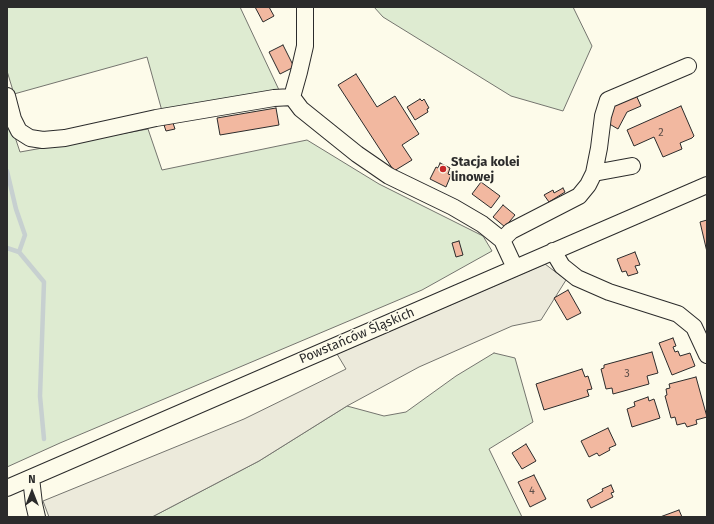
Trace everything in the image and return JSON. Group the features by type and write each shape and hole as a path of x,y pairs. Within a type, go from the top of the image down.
{"street":[{"path":"292,97 300,72 304,46 305,7"},
{"path":"502,240 511,231 579,196 588,185 594,173 603,116 608,100 688,66"},
{"path":"7,96 13,119 19,131 30,138 43,140 65,138 156,118 274,98 292,97"},
{"path":"292,97 301,109 357,154 389,176 453,207 482,224 502,240 515,268"},
{"path":"594,173 632,166"},
{"name":"Powstańców Śląskich","path":"7,488 707,185"},
{"path":"553,251 562,266 577,278 609,292 678,314 694,327 707,355"},
{"path":"31,478 37,517"}],"green space":[{"path":"7,7 240,7 279,90 162,111 147,57 14,94 7,71"},
{"path":"374,7 573,7 592,46 563,111 511,96 383,17"},
{"path":"7,113 20,152 148,129 162,170 307,140 379,184 483,236 492,251 422,290 60,443 7,467"},
{"path":"494,353 515,358 533,422 489,449 522,517 152,517 259,461 347,406 384,416 406,412 456,376"}],"shaded area":[{"path":"545,264 566,280 541,320 512,326 419,367 347,406 259,461 152,517 49,517 43,501 244,419 346,369 337,354"}],"building":[{"path":"255,7 269,7 274,16 263,22"},
{"path":"283,45 294,67 280,74 269,52"},
{"path":"356,74 377,107 395,96 419,134 402,145 412,160 394,171 338,85"},
{"path":"636,95 641,106 627,112 618,129 606,122 616,103"},
{"path":"420,99 422,101 424,99 429,108 427,109 428,112 415,120 407,107"},
{"path":"681,106 694,136 680,143 682,149 663,157 654,137 634,146 627,130"},
{"path":"276,108 279,125 220,135 217,118"},
{"path":"173,123 175,129 166,131 164,125"},
{"path":"440,163 450,168 448,174 451,175 446,187 430,179 436,167 438,168"},
{"path":"481,182 500,196 491,208 472,194"},
{"path":"563,188 565,192 549,202 544,195 553,190 554,193"},
{"path":"503,205 515,215 505,227 493,217"},
{"path":"707,220 707,252 700,222"},
{"path":"459,241 463,255 456,257 452,243"},
{"path":"635,252 640,265 635,266 638,273 628,276 626,271 622,272 617,259"},
{"path":"568,290 581,313 567,320 554,298"},
{"path":"673,338 676,346 673,347 675,352 678,351 680,356 690,353 695,366 672,375 659,343"},
{"path":"652,352 658,373 647,376 649,384 613,394 612,388 606,389 601,369 604,368 604,365"},
{"path":"582,369 585,377 588,376 592,389 587,390 589,396 544,410 536,384"},
{"path":"696,377 707,417 696,420 697,424 687,427 685,423 677,425 675,417 671,418 665,396 667,395 666,389 670,388 669,384"},
{"path":"648,397 649,401 654,399 660,418 632,427 627,409 635,406 634,402"},
{"path":"608,428 616,445 609,448 610,450 599,456 597,453 589,457 581,441"},
{"path":"526,444 536,461 522,469 512,453"},
{"path":"534,475 546,499 530,507 518,482"},
{"path":"611,485 614,492 611,493 613,497 591,508 587,500 603,491 602,489"},
{"path":"679,510 682,517 660,517"}],"waterway":[{"path":"7,171 16,209 25,235 19,252"},
{"path":"7,248 19,252 44,282 40,396 44,439"}],"place":[{"name":"Stacja kolei linowej","path":"443,169"}]}
